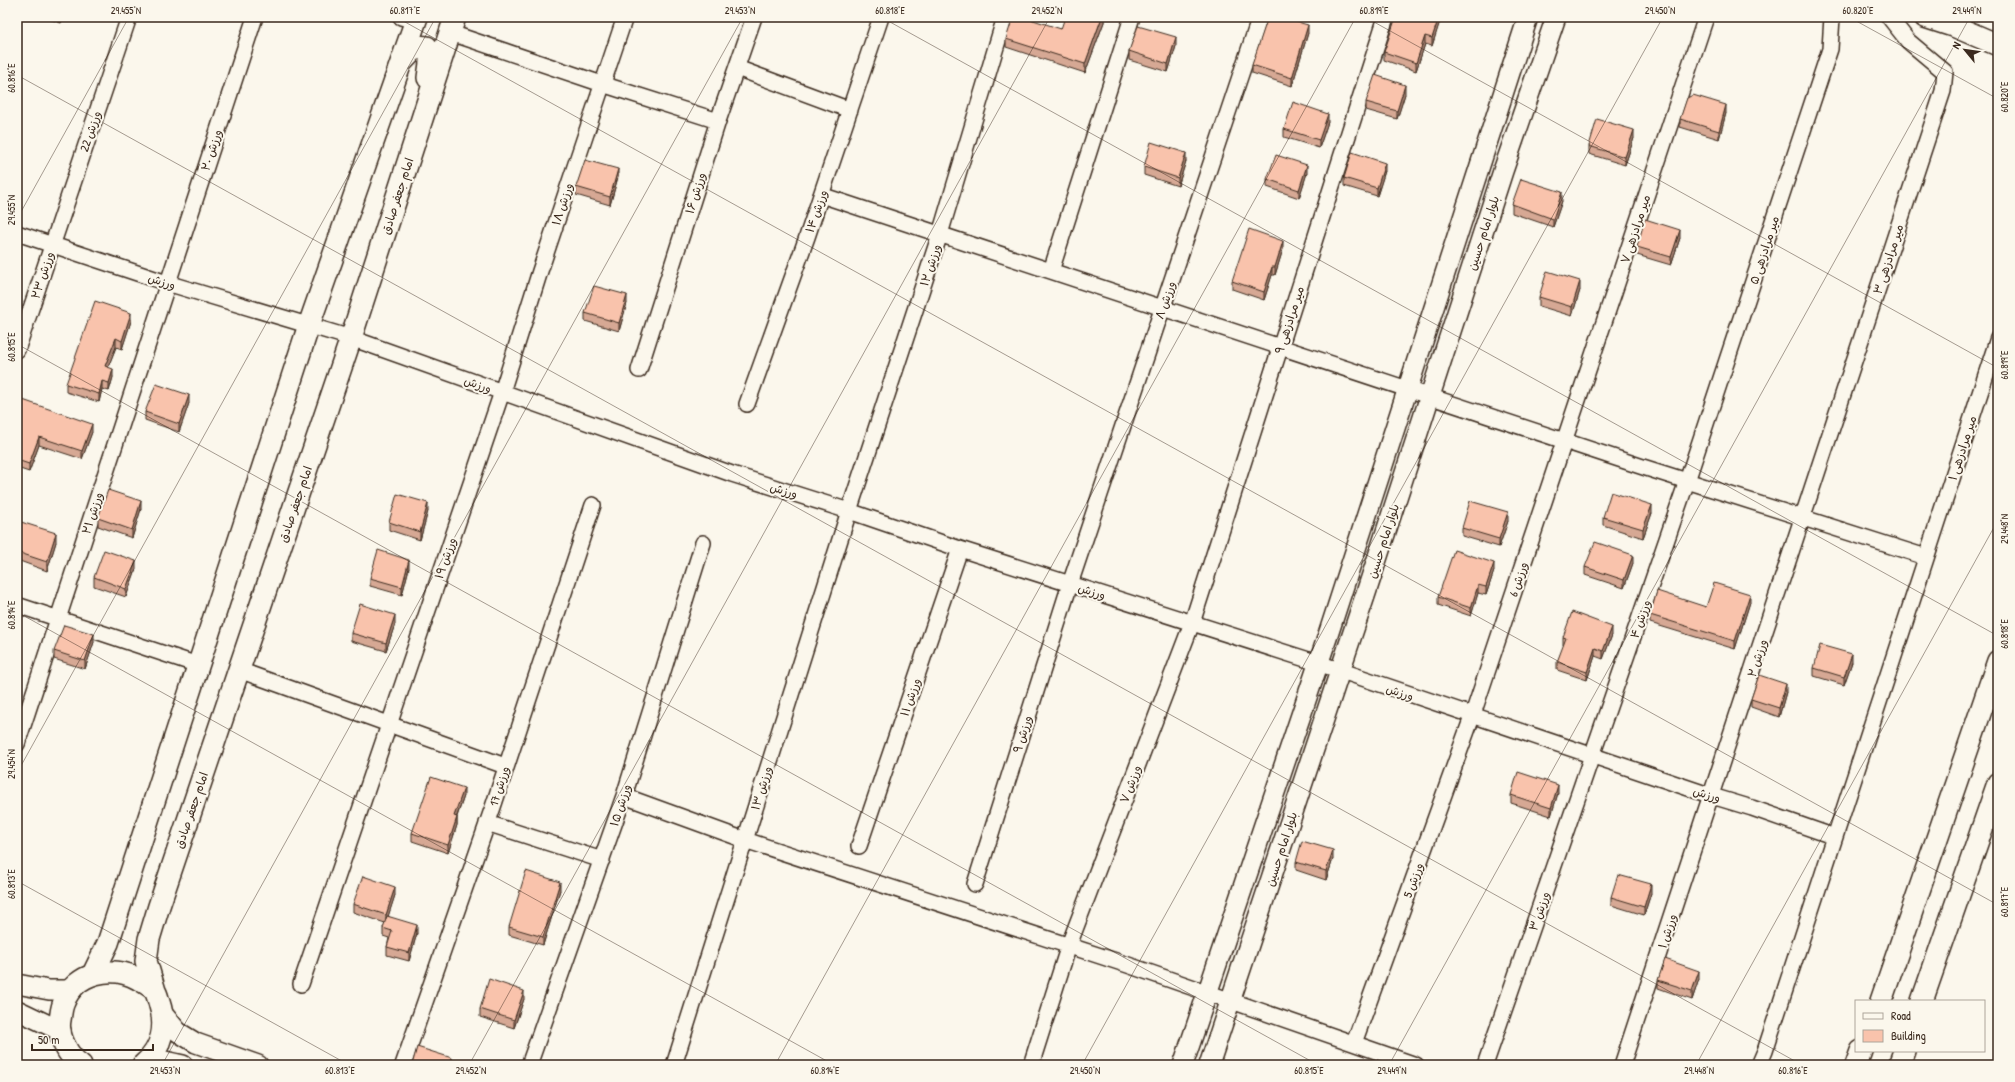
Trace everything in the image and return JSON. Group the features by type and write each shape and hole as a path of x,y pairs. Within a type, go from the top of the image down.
{"main road":[{"path":"1925,17 1959,22 1998,45"},
{"path":"92,974 108,943 309,325 402,62 411,18"},
{"name":"امام جعفر صادق","path":"163,1014 146,961 149,939 238,670 352,338 428,98 453,25"},
{"path":"402,62 418,46 422,45 430,51 428,98"},
{"path":"1881,1000 1998,661"},
{"path":"1922,1000 1998,783"},
{"path":"73,1062 64,1046 59,1024 64,1002 77,984 92,974 110,971 129,973 155,991"},
{"path":"143,1065 158,1048 163,1031 163,1014"},
{"path":"1856,1065 1861,1052"},
{"path":"1899,1065 1904,1052"}],"street":[{"name":"ورزش 22","path":"51,244 129,17"},
{"name":"ورزش ۲۰","path":"167,283 255,17"},
{"name":"ورزش ۱۸","path":"502,392 540,271 625,17"},
{"name":"ورزش ۱۶","path":"639,370 718,121 754,17"},
{"name":"ورزش ۱۴","path":"747,404 821,195 881,17"},
{"name":"ورزش ۱۲","path":"849,511 940,234 1005,17"},
{"path":"1051,271 1132,17"},
{"name":"ورزش ۸","path":"1070,584 1260,17"},
{"name":"میر مرادزهی ۹","path":"1192,623 1386,17"},
{"name":"بلوار امام حسین","path":"1183,1065 1318,664 1528,17"},
{"name":"بلوار امام حسین","path":"1209,1065 1556,17"},
{"name":"میر مرادزهی ۷","path":"1564,441 1706,17"},
{"name":"میر مرادزهی ۵","path":"1687,481 1830,49 1832,17"},
{"name":"میر مرادزهی ۳","path":"1803,519 1943,91 1945,72 1908,41 1889,17"},
{"path":"453,25 602,84 718,121"},
{"path":"736,68 850,110"},
{"path":"821,195 1564,441 1803,519 1926,557"},
{"name":"ورزش","path":"17,233 167,283 352,338 732,474 849,511 960,550 1340,671 1472,717 1752,808 1835,837"},
{"name":"ورزش ۲۳","path":"17,350 51,244"},
{"name":"ورزش ۲۱","path":"17,744 167,283"},
{"name":"میر مرادزهی ۱","path":"1759,1065 1766,1051 1998,338"},
{"name":"ورزش ۱۹","path":"301,984 388,724 502,392"},
{"name":"ورزش 6","path":"1472,717 1564,441"},
{"name":"ورزش ۴","path":"1592,756 1687,481"},
{"name":"ورزش 17","path":"403,1065 487,823 593,505"},
{"name":"ورزش ۱۳","path":"674,1065 849,511"},
{"name":"ورزش ۲","path":"1712,796 1803,519"},
{"name":"ورزش ۱۵","path":"529,1065 624,796 703,542"},
{"name":"ورزش ۱۱","path":"859,846 960,550"},
{"name":"ورزش ۹","path":"975,884 1070,584"},
{"path":"17,605 198,665"},
{"name":"ورزش ۷","path":"1031,1065 1069,945 1192,623"},
{"path":"238,670 505,766"},
{"name":"ورزش 5","path":"1354,1043 1472,717"},
{"name":"ورزش ۳","path":"1485,1065 1592,756"},
{"path":"624,796 745,840 1069,945 1416,1065"},
{"name":"ورزش ۱","path":"1622,1065 1712,796"},
{"path":"487,823 602,860"},
{"path":"17,984 49,990 72,990"},
{"path":"17,1010 61,1030"},
{"path":"163,1014 178,1032 196,1043 258,1065"},
{"path":"143,1065 165,1061 183,1065"}],"building":[{"path":"1013,17 1024,17 1061,29 1065,17 1102,17 1085,64 1006,39"},
{"path":"1268,17 1280,17 1308,25 1292,78 1252,65"},
{"path":"1396,17 1439,17 1432,38 1425,36 1416,63 1384,52"},
{"path":"1138,26 1176,37 1168,64 1129,51"},
{"path":"1375,75 1405,85 1397,111 1366,102"},
{"path":"1693,95 1726,105 1719,131 1680,119 1687,98"},
{"path":"1293,102 1328,114 1319,140 1284,129"},
{"path":"1597,119 1634,130 1625,157 1589,146"},
{"path":"1151,142 1186,153 1178,178 1144,167"},
{"path":"1352,152 1385,163 1377,188 1344,178"},
{"path":"1276,155 1307,165 1299,190 1267,179"},
{"path":"585,160 618,169 610,197 576,187"},
{"path":"1521,179 1562,192 1553,219 1512,204"},
{"path":"1645,219 1680,230 1671,257 1637,247"},
{"path":"1249,229 1283,241 1275,267 1272,267 1264,292 1232,281"},
{"path":"1547,271 1580,281 1572,307 1539,297"},
{"path":"594,286 627,295 619,323 585,313"},
{"path":"95,301 131,313 122,341 116,338 105,366 113,369 109,383 102,381 99,394 66,384"},
{"path":"156,384 189,395 179,424 145,412"},
{"path":"17,398 92,424 82,451 39,437 29,464 17,460"},
{"path":"108,490 141,501 132,530 98,518"},
{"path":"1611,492 1652,505 1643,529 1603,517"},
{"path":"397,494 428,503 420,532 389,522"},
{"path":"1470,501 1508,512 1499,539 1462,528"},
{"path":"21,522 56,533 47,562 17,552 17,534"},
{"path":"1595,542 1633,555 1624,580 1585,567"},
{"path":"104,550 136,561 126,589 94,577"},
{"path":"378,550 409,560 402,587 370,578"},
{"path":"1454,550 1494,563 1486,587 1478,585 1471,608 1438,597"},
{"path":"1714,583 1750,594 1735,641 1650,615 1657,591 1706,607"},
{"path":"360,604 395,615 386,643 351,633"},
{"path":"1572,612 1612,627 1603,651 1595,648 1587,672 1557,662 1566,638 1563,637"},
{"path":"64,625 94,634 85,661 54,651"},
{"path":"1820,645 1852,654 1844,677 1814,668"},
{"path":"1759,675 1786,684 1779,708 1751,699"},
{"path":"1518,772 1558,785 1551,808 1511,795"},
{"path":"431,777 464,788 454,816 457,817 448,845 412,833"},
{"path":"1302,841 1333,850 1326,871 1296,862"},
{"path":"526,871 560,882 543,937 509,927"},
{"path":"1618,875 1651,884 1644,907 1611,897"},
{"path":"363,876 395,887 386,915 353,904"},
{"path":"387,916 417,925 409,953 387,947 392,931 383,928"},
{"path":"1665,959 1699,971 1692,991 1658,980"},
{"path":"489,979 524,991 514,1020 480,1009"},
{"path":"417,1047 452,1058 450,1065 412,1065"}]}
